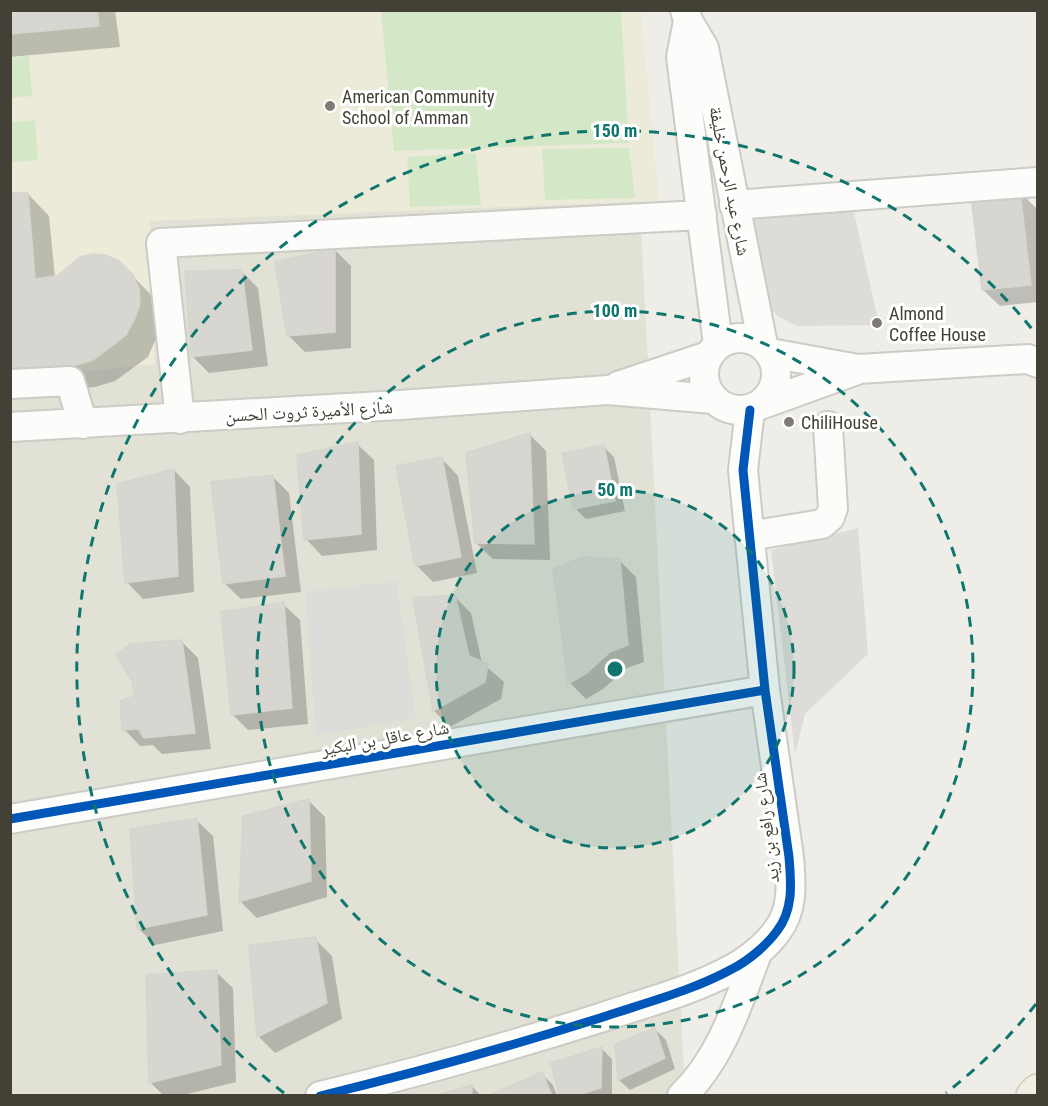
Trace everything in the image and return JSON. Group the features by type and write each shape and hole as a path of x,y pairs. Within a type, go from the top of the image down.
{"main road":[{"path":"1033,1095 1038,1092"}],"street":[{"name":"شارع عبد الرحمن خليفة","path":"686,16 704,48 734,205 767,349"},
{"name":"شارع عبد الرحمن خليفة","path":"686,16 681,57 702,214 713,350"},
{"path":"734,205 1038,182"},
{"path":"180,418 161,243 702,214"},
{"path":"858,369 755,407 729,409 716,401 704,378 713,350 741,337 767,349 858,369 1034,357"},
{"path":"755,407 770,394 776,381 776,366 767,349"},
{"name":"شارع الأميرة ثروت الحسن","path":"608,390 713,350"},
{"path":"10,384 70,381 83,424"},
{"name":"شارع الأميرة ثروت الحسن","path":"10,427 608,390 716,401"},
{"name":"شارع رافع بن زيد","path":"320,1095 406,1075 533,1039 641,1004 734,968 758,951 777,932 786,916 790,881 765,690 742,470 716,401"},
{"name":"شارع رافع بن زيد","path":"742,470 755,407"},
{"path":"748,536 822,524 830,517 833,508 828,426"},
{"name":"شارع عاقل بن البكير","path":"10,819 765,690"},
{"path":"682,1095 695,1083 731,1022 758,951"}],"shaded area":[{"path":"10,11 630,11 685,1095 11,1095"},
{"name":"American Community School of Amman","path":"11,11 641,11 659,201 150,221 155,364 11,379"},
{"path":"743,208 853,208 879,325 797,326 777,316 762,298"},
{"path":"858,528 868,654 805,714 795,754 771,550"},
{"path":"396,581 416,718 316,736 305,592"}],"green space":[{"path":"381,11 621,11 629,143 394,151"},
{"path":"29,56 32,96 11,98 11,58"},
{"path":"35,120 38,160 11,162 11,122"},
{"path":"629,148 635,198 545,200 542,149"},
{"path":"476,153 481,205 410,207 407,157"}],"building":[{"path":"10,10 97,10 99,26 10,34"},
{"path":"1020,190 1031,285 982,290 971,195"},
{"path":"10,193 28,193 35,279 57,276 80,257 93,254 105,255 119,261 133,275 139,289 140,304 135,318 126,335 93,360 73,366 10,369"},
{"path":"335,248 335,332 287,336 275,262"},
{"path":"242,270 252,350 191,357 185,271"},
{"path":"530,433 534,544 475,543 466,453"},
{"path":"358,442 361,534 304,540 297,455"},
{"path":"604,445 615,501 573,509 562,453"},
{"path":"442,457 461,557 415,566 396,466"},
{"path":"174,469 178,576 125,583 117,484"},
{"path":"273,475 285,576 223,584 211,482"},
{"path":"582,557 620,559 628,645 610,652 587,673 568,684 553,569"},
{"path":"455,595 469,656 488,664 485,682 433,711 413,598"},
{"path":"284,602 292,708 231,715 221,612"},
{"path":"182,640 195,733 144,738 138,729 122,730 120,701 135,696 132,681 116,655 130,644"},
{"path":"309,799 311,881 239,902 243,816"},
{"path":"197,818 207,915 137,929 130,829"},
{"path":"316,937 327,1003 257,1037 249,945"},
{"path":"217,970 221,1065 149,1083 146,975"},
{"path":"655,1028 665,1058 618,1080 615,1044"},
{"path":"602,1047 601,1088 575,1096 559,1096 551,1063"},
{"path":"542,1072 552,1096 492,1094"},
{"path":"472,1085 472,1096 434,1096"}],"cycle path":[{"path":"320,1096 496,1049 684,990 717,977 744,962 768,942 777,931 789,905 790,866 765,690 743,470 750,410"},
{"path":"10,819 765,690"}],"place":[{"name":"American Community School of Amman","path":"330,106"},
{"name":"Almond Coffee House","path":"877,323"},
{"name":"ChiliHouse","path":"789,422"}]}
